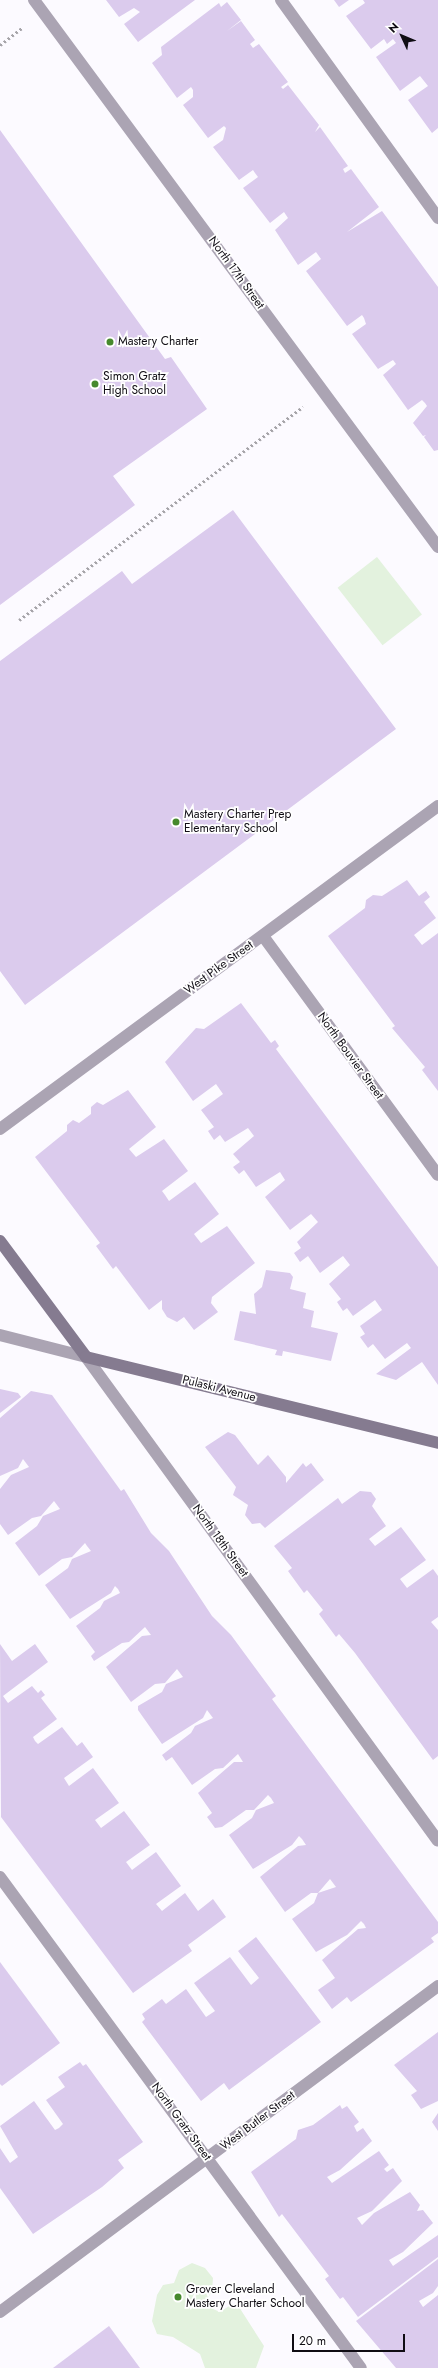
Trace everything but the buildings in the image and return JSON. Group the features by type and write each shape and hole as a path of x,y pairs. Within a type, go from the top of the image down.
{"street":[{"name":"North 17th Street","path":"34,0 438,547"},
{"path":"281,0 438,218"},
{"name":"West Pike Street","path":"0,1129 438,806"},
{"name":"North Bouvier Street","path":"263,936 438,1175"},
{"name":"North 18th Street","path":"0,1241 438,1841"},
{"name":"Pulaski Avenue","path":"0,1335 438,1442"},
{"name":"North Gratz Street","path":"0,1877 361,2368"},
{"name":"West Butler Street","path":"0,2312 208,2159 438,1986"}],"path":[{"path":"18,620 324,392"}],"green space":[{"path":"377,557 422,615 383,645 338,588"},
{"path":"192,2263 205,2268 213,2278 212,2291 204,2305 220,2312 229,2306 239,2307 264,2346 256,2368 205,2368 200,2354 173,2337 157,2334 152,2321 157,2295 163,2285 174,2283 179,2270"}],"place":[{"name":"Mastery Charter","path":"110,342"},
{"name":"Simon Gratz High School","path":"95,384"},
{"name":"Mastery Charter Prep Elementary School","path":"176,822"},
{"name":"Grover Cleveland Mastery Charter School","path":"178,2297"}]}
